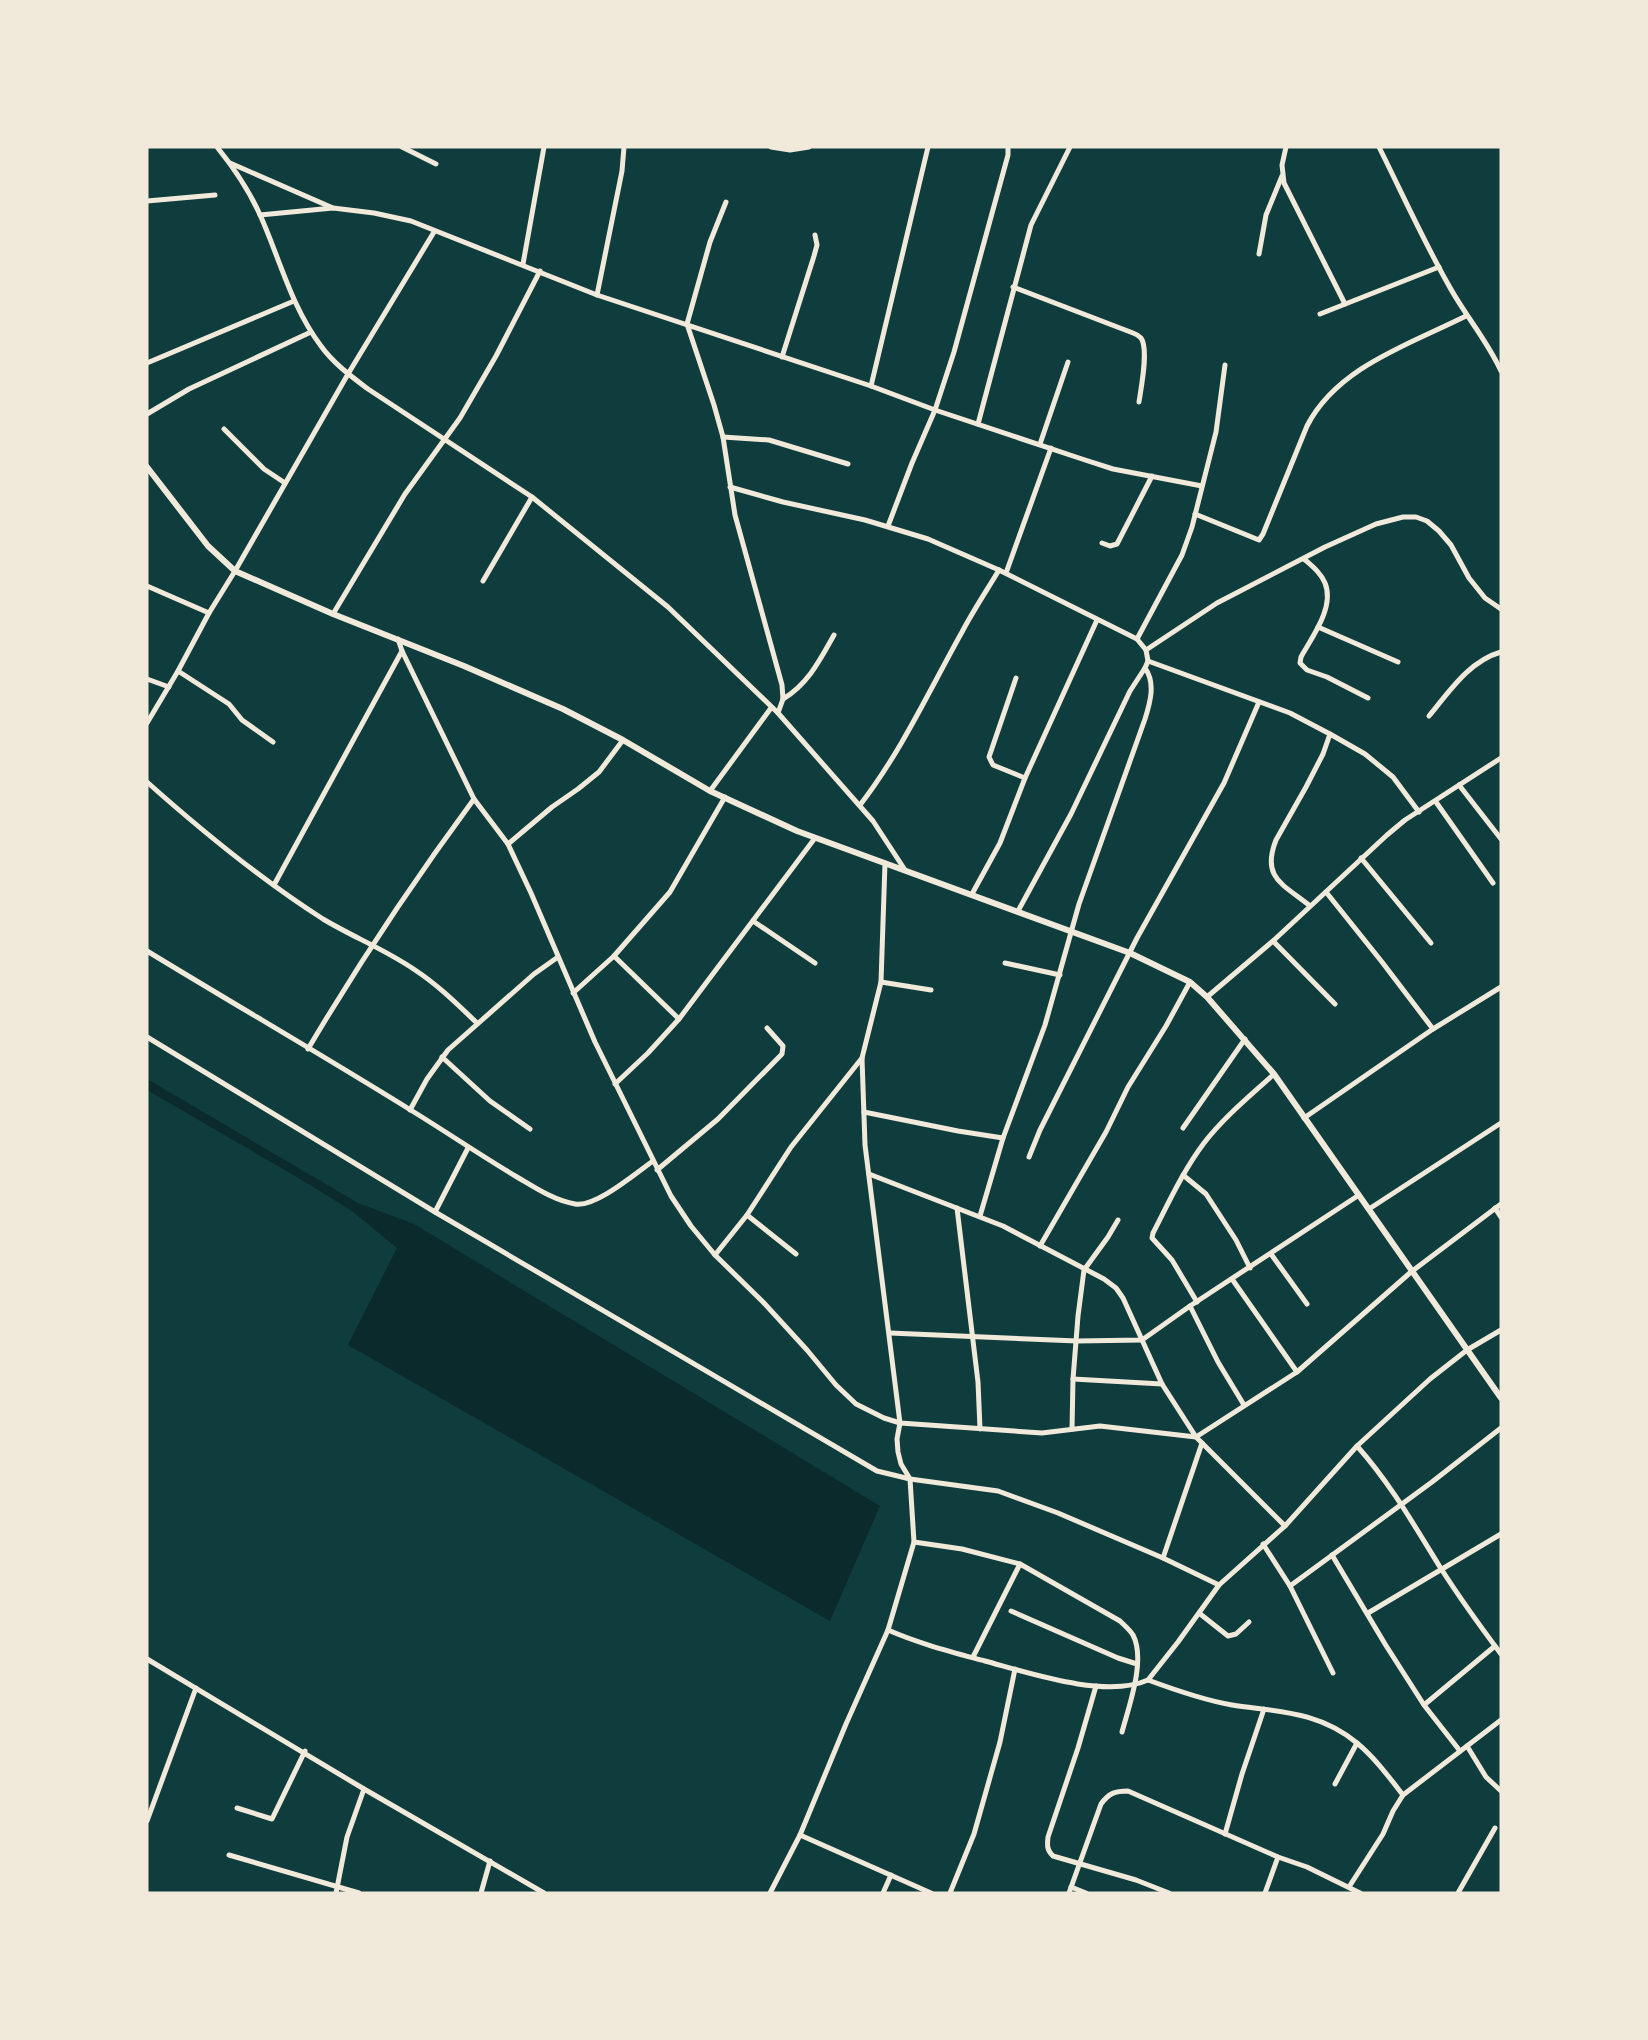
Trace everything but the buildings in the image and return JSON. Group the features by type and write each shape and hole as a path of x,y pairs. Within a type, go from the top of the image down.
{"street":[{"path":"217,147 230,163 260,215 294,301 321,347 348,374 368,389 532,497 668,607 778,714 860,805 905,870"},
{"path":"402,147 436,164"},
{"path":"523,264 544,147"},
{"path":"597,295 622,171 624,147"},
{"path":"771,147 790,150 809,147"},
{"path":"871,386 928,147"},
{"path":"888,526 935,410 954,352 1008,147"},
{"path":"978,424 1031,225 1070,147"},
{"path":"1286,147 1281,165 1282,176 1345,304"},
{"path":"1379,147 1438,267 1466,316 1499,359 1501,371"},
{"path":"230,163 333,208"},
{"path":"1259,254 1266,215 1282,176"},
{"path":"147,201 215,195"},
{"path":"726,202 710,242 687,324 723,437 730,487 749,570 782,685 783,699 778,714"},
{"path":"260,215 333,208 374,213 411,221 597,295 871,386 935,410 1113,469 1202,486"},
{"path":"147,723 178,671 208,613 434,232"},
{"path":"782,357 817,245 815,235"},
{"path":"1320,314 1438,267"},
{"path":"333,614 405,494 460,418 496,356 540,271"},
{"path":"1013,287 1140,337 1144,344 1144,353 1139,402"},
{"path":"147,363 294,301"},
{"path":"1195,514 1258,540 1263,534 1307,426 1315,412 1334,390 1378,360 1466,316"},
{"path":"147,414 189,389 311,332"},
{"path":"1040,444 1068,362"},
{"path":"1137,639 1182,555 1216,432 1225,365"},
{"path":"224,429 264,469 285,483"},
{"path":"723,437 769,440 848,464"},
{"path":"1006,573 1051,448"},
{"path":"148,471 208,546 235,571 563,709 623,740 710,791 815,838 1130,953 1190,982 1207,997 1274,1074 1501,1398"},
{"path":"1102,543 1110,546 1117,544 1152,476"},
{"path":"730,487 783,502 888,526 928,539 1006,573 1137,639 1146,650 1148,661 1145,668 1130,692 1071,814 1018,911"},
{"path":"483,581 532,497"},
{"path":"1146,650 1218,603 1376,524 1402,517 1416,517 1427,521 1439,531 1451,545 1469,578 1485,598 1501,609"},
{"path":"1304,559 1319,572 1326,584 1327,597 1325,612 1300,663 1303,668 1327,676 1368,698"},
{"path":"860,805 882,777 906,738 963,630 999,570"},
{"path":"147,586 208,613"},
{"path":"972,894 1000,843 1025,778 1097,620"},
{"path":"1318,627 1398,662"},
{"path":"783,699 793,693 813,672 834,635"},
{"path":"398,639 474,799 508,844 615,1084 657,1170 684,1216 716,1255 763,1302 836,1385 856,1404 900,1423 1042,1433 1100,1426 1196,1437 1297,1371 1411,1272 1501,1204"},
{"path":"274,885 402,651"},
{"path":"1429,716 1472,667 1484,658 1501,652"},
{"path":"1148,661 1290,713 1330,734 1365,754 1394,777 1419,812"},
{"path":"980,1216 1003,1138 1045,1025 1071,931 1150,701 1150,676 1145,668"},
{"path":"178,671 229,704 242,720 273,742"},
{"path":"1016,678 988,757 993,765 1025,778"},
{"path":"147,679 169,687"},
{"path":"1029,1157 1040,1130 1130,953 1224,783 1259,702"},
{"path":"710,791 771,708"},
{"path":"1310,906 1272,873 1270,855 1323,754 1330,734"},
{"path":"508,844 599,772 623,740"},
{"path":"1207,997 1273,941 1396,827 1501,758"},
{"path":"147,782 194,824 274,885 325,920 372,944 415,970 450,997 477,1023"},
{"path":"1459,785 1501,839"},
{"path":"573,993 614,956 670,892 725,797"},
{"path":"308,1049 372,944 474,799"},
{"path":"1436,802 1493,883"},
{"path":"615,1084 679,1019 815,838"},
{"path":"1361,858 1431,943"},
{"path":"770,1893 800,1835 888,1630 914,1542 910,1479 898,1452 897,1439 900,1423 869,1174 864,1112 862,1059 881,982 885,863"},
{"path":"1326,892 1433,1029"},
{"path":"753,921 814,963"},
{"path":"1273,941 1335,1004"},
{"path":"147,951 411,1110 468,1148 532,1186 576,1205 603,1195 653,1161"},
{"path":"614,956 679,1019"},
{"path":"411,1110 442,1057 477,1023 534,974 558,957"},
{"path":"1005,963 1060,975"},
{"path":"881,982 931,990"},
{"path":"1040,1246 1190,982"},
{"path":"1304,1119 1433,1029 1501,987"},
{"path":"657,1170 718,1119 782,1054 783,1046 767,1029"},
{"path":"147,1037 435,1212 877,1471 910,1479 999,1491 1058,1513 1219,1585"},
{"path":"1183,1128 1245,1039"},
{"path":"442,1057 490,1101 530,1129"},
{"path":"716,1255 747,1215 776,1167 862,1059"},
{"path":"1197,1302 1172,1260 1152,1238 1183,1174 1205,1142 1237,1107 1274,1074"},
{"path":"864,1112 1003,1138"},
{"path":"1369,1209 1501,1123"},
{"path":"435,1212 468,1148"},
{"path":"869,1174 980,1216 1104,1279 1116,1288 1124,1298 1161,1384 1196,1437 1285,1526"},
{"path":"1183,1174 1206,1194 1236,1240 1250,1268"},
{"path":"890,1333 1077,1341 1142,1340 1359,1195"},
{"path":"957,1208 978,1382 980,1428"},
{"path":"1495,1208 1501,1217"},
{"path":"747,1215 796,1254"},
{"path":"1072,1429 1073,1379 1084,1270 1118,1220"},
{"path":"1271,1254 1306,1304"},
{"path":"1232,1279 1297,1371"},
{"path":"1190,1306 1218,1362 1244,1404"},
{"path":"888,1630 934,1648 1015,1669 1096,1686 1134,1686 1148,1680 1219,1585 1285,1526 1357,1446 1430,1379 1467,1350 1501,1330"},
{"path":"1073,1379 1161,1384"},
{"path":"1290,1586 1432,1482 1501,1428"},
{"path":"1163,1558 1202,1443"},
{"path":"1357,1446 1375,1466 1441,1569 1501,1654"},
{"path":"1368,1613 1501,1534"},
{"path":"914,1542 962,1549 1020,1564 1120,1620 1132,1634 1137,1646 1134,1686 1122,1732"},
{"path":"1263,1544 1290,1586 1333,1673"},
{"path":"1332,1555 1368,1613 1384,1644 1424,1705 1460,1751"},
{"path":"973,1657 1020,1564"},
{"path":"1011,1611 1118,1658 1137,1664"},
{"path":"1199,1613 1228,1636 1236,1634 1249,1622"},
{"path":"1424,1705 1495,1646"},
{"path":"147,1659 364,1789 544,1893"},
{"path":"950,1893 974,1834 1000,1742 1015,1669"},
{"path":"1148,1680 1182,1693 1230,1704 1306,1716 1336,1729 1357,1743 1376,1761 1403,1794"},
{"path":"1096,1686 1047,1847 1053,1856 1080,1862 1169,1893"},
{"path":"147,1821 196,1688"},
{"path":"1225,1834 1264,1709"},
{"path":"1349,1887 1383,1834 1403,1794 1501,1720"},
{"path":"1335,1784 1357,1743"},
{"path":"1467,1746 1486,1777 1501,1791"},
{"path":"237,1808 272,1819 304,1751"},
{"path":"336,1893 346,1837 364,1789"},
{"path":"1086,1893 1070,1890 1101,1804 1107,1796 1116,1791 1128,1791 1278,1857 1307,1867 1360,1893"},
{"path":"1458,1893 1495,1828"},
{"path":"800,1835 931,1893"},
{"path":"229,1855 359,1893"},
{"path":"1265,1893 1278,1857"},
{"path":"481,1893 490,1860"},
{"path":"883,1893 891,1875"}],"water":[{"path":"147,1079 358,1203 414,1224 880,1506 830,1621 348,1345 397,1248 352,1211 147,1090"}]}
